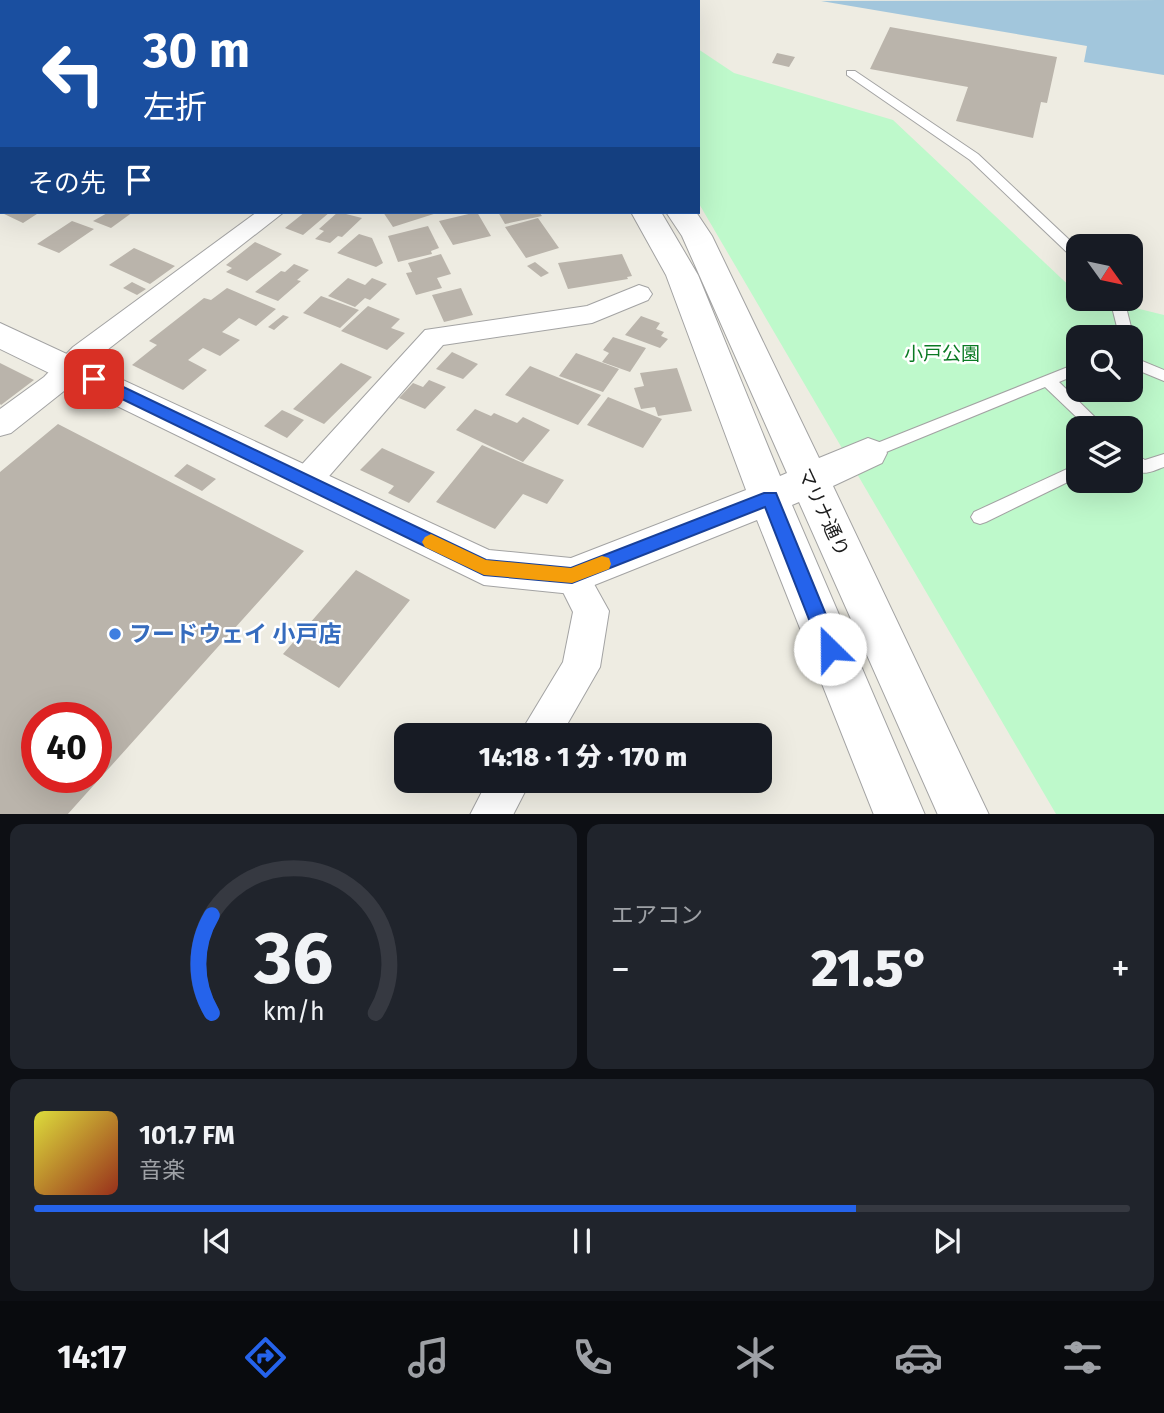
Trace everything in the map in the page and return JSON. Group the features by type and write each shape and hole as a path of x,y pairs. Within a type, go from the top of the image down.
{"street":[{"path":"0,425 54,384 83,354 269,214"},
{"path":"647,214 682,275 900,814"},
{"name":"マリナ通り","path":"682,214 697,236 964,814"},
{"path":"306,481 435,337 592,314 639,294"},
{"path":"0,335 484,567 572,576 770,498 868,453"},
{"path":"547,723 582,667 591,611 572,576"},
{"path":"490,814 503,793"}],"lane":[{"path":"851,73 974,157 1066,244"},
{"path":"1143,367 1164,376"},
{"path":"868,453 1066,373"},
{"path":"1047,380 1085,416"},
{"path":"1143,462 1164,460"},
{"path":"980,517 1066,476"}],"green space":[{"name":"小戸公園","path":"700,50 734,73 893,120 1066,283 1066,312 1143,312 1143,310 1164,315 1164,814 1056,814 700,205"}],"water":[{"path":"1164,0 1164,75 1084,62 1087,46 821,1"}],"building":[{"path":"890,27 1057,57 1047,103 1041,102 1033,138 956,121 968,87 870,69"},
{"path":"777,53 795,57 789,67 772,63"},
{"path":"4,214 37,214 23,223"},
{"path":"105,214 130,214 111,228 93,221"},
{"path":"302,214 328,214 303,235 285,228"},
{"path":"336,214 362,218 342,237 338,236 330,243 315,239 324,231 319,229"},
{"path":"384,214 434,214 393,227"},
{"path":"478,214 491,236 453,245 439,221"},
{"path":"499,214 542,216 505,224"},
{"path":"538,218 559,248 526,258 505,227"},
{"path":"72,221 94,229 59,253 37,244"},
{"path":"428,226 439,248 431,251 432,254 398,262 388,236"},
{"path":"359,234 372,238 383,263 376,267 337,253"},
{"path":"255,242 282,254 247,281 226,272 232,268 226,265"},
{"path":"134,248 175,266 150,284 109,265"},
{"path":"441,254 451,274 437,278 442,288 416,295 406,273 412,272 408,263"},
{"path":"622,254 632,276 627,277 628,279 568,289 558,263"},
{"path":"535,262 549,273 541,277 527,266"},
{"path":"294,264 309,270 297,280 301,281 278,301 255,292 281,271 285,272"},
{"path":"348,278 365,285 372,278 387,284 370,300 365,298 355,307 328,296"},
{"path":"132,282 146,289 137,295 123,288"},
{"path":"227,288 276,309 256,326 239,318 222,332 240,340 220,356 203,348 188,360 207,370 183,390 132,365 157,345 149,341 204,298 211,300"},
{"path":"461,288 473,315 444,322 432,295"},
{"path":"321,296 359,310 340,328 303,313"},
{"path":"368,306 400,319 391,328 405,333 387,350 341,331"},
{"path":"283,315 289,317 274,330 268,327"},
{"path":"641,316 660,323 656,329 664,332 661,336 668,339 660,348 625,335"},
{"path":"613,337 646,348 630,372 602,362 609,353 603,350"},
{"path":"452,352 478,364 463,379 436,369"},
{"path":"576,353 619,369 603,392 559,376"},
{"path":"0,363 34,380 1,405 0,404"},
{"path":"341,363 372,377 324,424 293,409"},
{"path":"530,366 601,395 578,425 505,395"},
{"path":"677,368 692,411 658,416 655,407 641,409 634,388 644,386 640,373"},
{"path":"429,380 446,387 425,409 399,398 413,383 423,387"},
{"path":"608,397 662,419 643,448 587,425"},
{"path":"475,409 491,416 494,413 517,423 523,417 550,430 523,462 456,430"},
{"path":"282,410 304,420 287,438 264,426"},
{"name":"フードウェイ 小戸店","path":"58,424 304,551 112,765 112,702 21,702 21,793 87,793 68,814 0,814 0,472"},
{"path":"482,445 564,480 547,504 523,494 495,529 436,502"},
{"path":"382,448 435,472 409,503 388,493 394,486 360,470"},
{"path":"187,464 216,479 202,491 174,476"},
{"path":"356,570 410,600 339,688 283,654"}],"slow traffic":[{"path":"431,542 484,567 572,576 602,564"}],"place":[{"name":"フードウェイ 小戸店","path":"115,634"}],"route":[{"path":"94,379 484,567 572,576 770,498 830,649"}]}
